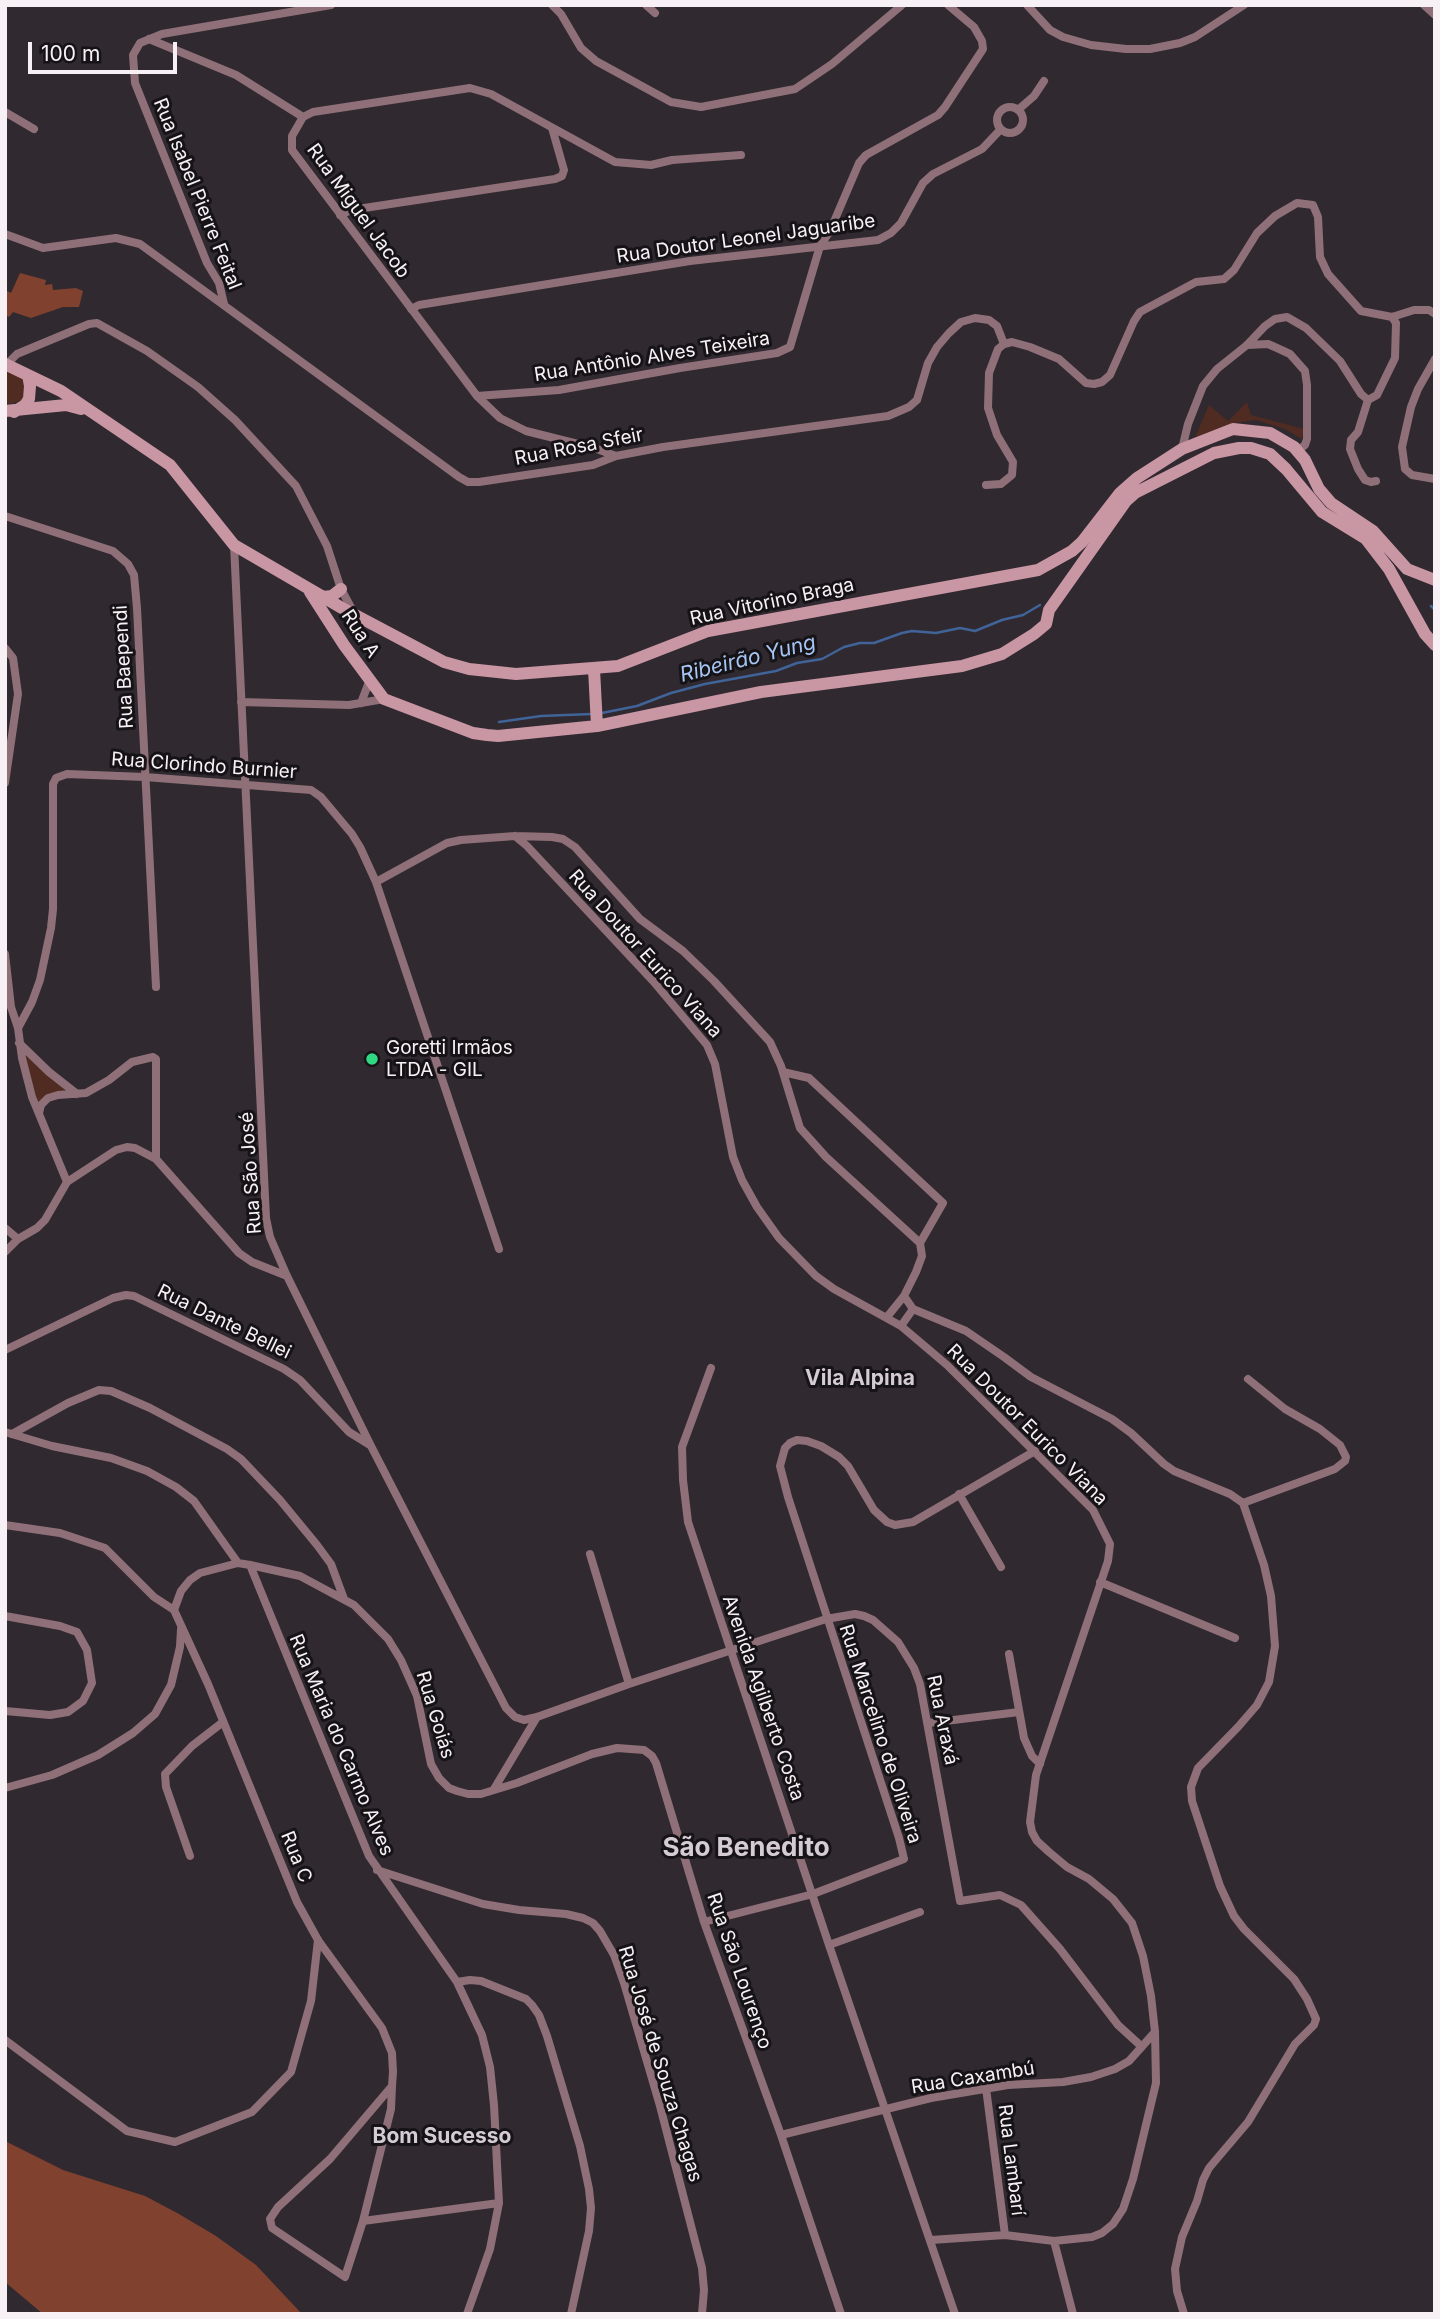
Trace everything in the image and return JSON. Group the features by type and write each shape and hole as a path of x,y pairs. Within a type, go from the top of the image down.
{"main road":[{"name":"Rua Vitorino Braga","path":"6,365 61,391 170,465 234,545 342,608 444,662 469,669 516,674 618,666 708,631 1038,570 1072,551 1100,521 1120,493 1182,449 1233,429 1270,433 1286,440 1297,451"},
{"path":"9,412 25,405 29,399 28,375"},
{"path":"9,412 66,405 91,411"},
{"path":"384,699 473,733 498,736 596,723 761,692 962,666 1002,654 1046,624 1049,610 1126,501 1141,488 1214,453 1240,447 1284,455 1297,451 1305,460 1319,489 1331,503 1373,531 1407,569 1435,580"},
{"path":"1270,454 1322,512 1366,539 1381,557 1412,606 1425,634 1435,645"},
{"name":"Rua A","path":"308,589 369,682 384,699"},
{"path":"323,597 332,596 341,589"},
{"path":"329,622 342,608"},
{"path":"594,669 596,723"}],"street":[{"path":"149,39 176,31 331,5"},
{"path":"552,5 561,14 581,48 596,61 671,102 701,107 795,89 832,64 902,5"},
{"path":"646,5 655,13"},
{"name":"Rua Antônio Alves Teixeira","path":"477,396 559,390 785,351 790,347 820,246 830,231 853,173 866,155 938,115 946,107 983,49 979,34 948,5"},
{"path":"1027,5 1050,30 1063,37 1091,45 1126,49 1150,49 1180,43 1195,37 1244,5"},
{"path":"1424,5 1435,15"},
{"path":"149,39 236,75 303,117"},
{"name":"Rua Isabel Pierre Feital","path":"149,39 140,43 133,55 135,83 207,263 219,283 224,304"},
{"path":"1019,109 1034,96 1044,82"},
{"name":"Rua Miguel Jacob","path":"615,456 526,431 500,418 477,396 292,150 292,136 303,117 329,108 470,88 491,94 615,162 651,165 672,160 741,155"},
{"name":"Rua Doutor Leonel Jaguaribe","path":"1013,107 1019,109 1023,119 1021,127 1014,132 1000,130 998,117 1002,111 1013,107"},
{"path":"5,112 34,130"},
{"path":"340,215 351,210 555,179 562,176 564,170 552,128"},
{"name":"Rua Doutor Leonel Jaguaribe","path":"411,309 419,305 690,261 878,240 901,223 923,183 933,174 982,149 1000,130"},
{"path":"986,485 1001,484 1012,475 1013,462 991,423 988,408 989,373 993,356 998,349 1004,344 1019,344 1059,359 1086,383 1102,382 1110,375 1140,312 1196,282 1224,279 1234,270 1257,233 1275,216 1297,203 1313,205 1318,217 1320,257 1328,274 1361,311 1392,317 1414,310 1429,310 1435,314"},
{"name":"Rua Rosa Sfeir","path":"5,234 43,248 105,238 130,239 149,249 468,482 593,465 615,456 663,447 888,416 909,407 917,400 928,363 937,347 949,332 961,323 975,318 989,320 997,326 1004,344"},
{"path":"1182,449 1188,424 1203,386 1217,369 1275,319 1287,317 1306,328 1340,362 1368,400"},
{"path":"1376,481 1365,480 1357,469 1350,449 1351,440 1358,432 1368,400 1377,395 1395,358 1396,323 1392,317"},
{"path":"6,365 17,354 89,324 104,326 147,351 198,387 235,420 296,486 327,546 341,589 355,615"},
{"path":"1247,345 1268,344 1277,348 1290,354 1305,371 1307,439 1305,446 1297,451"},
{"path":"1435,359 1411,407 1402,447 1405,470 1412,475 1435,479"},
{"name":"Rua Baependi","path":"5,516 113,551 128,564 134,575 156,987"},
{"name":"Rua São José","path":"234,545 266,1218 274,1250 370,1446 506,1708 515,1717 523,1720 537,1717"},
{"path":"341,589 342,608"},
{"path":"5,648 13,659 18,694 5,783"},
{"path":"361,703 369,682"},
{"path":"241,702 349,705 384,699"},
{"name":"Rua Clorindo Burnier","path":"18,1028 40,980 51,928 53,784 56,778 66,774 145,777 311,790 321,797 352,834 376,882 499,1249"},
{"path":"376,882 447,843 515,836 552,837 563,839 575,846 640,919 683,951 743,1011 770,1042 783,1072 800,1128 826,1157 920,1242"},
{"name":"Rua Doutor Eurico Viana","path":"515,836 653,981 707,1045 715,1064 728,1135 742,1180 779,1238 816,1276 901,1326 947,1365 1093,1510 1110,1544 1108,1562 1034,1784 1030,1822 1032,1832 1049,1852 1114,1899 1132,1923 1143,1956 1155,2032 1156,2082 1133,2179 1123,2209 1114,2224 1102,2233 1054,2241 1004,2235 931,2240"},
{"path":"5,954 11,1007 32,1097 68,1182"},
{"path":"19,1042 49,1072 77,1094"},
{"path":"39,1113 41,1105 48,1098 96,1089 132,1062 153,1057 156,1059 156,1159"},
{"path":"783,1072 809,1078 943,1203 920,1242 922,1256 904,1296 887,1317"},
{"path":"5,1252 18,1238 37,1228 45,1220 68,1182 116,1150 127,1147 135,1148 156,1159 239,1253 252,1262 287,1276"},
{"path":"5,1228 18,1238"},
{"name":"Rua Dante Bellei","path":"5,1350 113,1298 134,1296 284,1368 300,1380 349,1432 370,1446"},
{"path":"904,1296 913,1310 966,1331 1031,1377 1112,1419 1164,1464 1230,1494 1243,1503 1264,1565 1271,1596 1275,1646 1269,1682 1257,1705 1198,1768 1191,1787 1192,1801 1220,1886 1234,1916 1294,1979 1316,2019 1314,2025 1295,2044 1248,2122 1209,2168 1203,2180 1197,2202 1182,2236 1175,2269 1177,2291 1184,2314"},
{"path":"901,1326 913,1310"},
{"name":"Avenida Agilberto Costa","path":"711,1368 682,1447 682,1480 688,1522 956,2314"},
{"path":"1243,1503 1335,1469 1346,1457 1340,1445 1321,1429 1285,1409 1248,1379"},
{"path":"9,1433 99,1390 111,1391 150,1408 241,1459 279,1500 331,1564 344,1599"},
{"path":"9,1433 52,1446 111,1458 147,1471 194,1501 238,1563"},
{"name":"Rua Marcelino de Oliveira","path":"813,1894 904,1859 826,1619 780,1466 783,1451 797,1440 807,1441 839,1457 848,1466 874,1510 887,1522 895,1525 913,1521 959,1494"},
{"path":"1001,1567 959,1494 1035,1451"},
{"path":"5,1525 60,1533 105,1548 154,1597 174,1610 181,1628 172,1685 155,1714 133,1733 98,1755 52,1776 5,1788"},
{"path":"590,1554 629,1685"},
{"name":"Rua Goiás","path":"174,1610 181,1591 190,1580 200,1573 238,1563 300,1576 344,1599 370,1619 388,1639 401,1660 417,1696 431,1764 439,1778 449,1788 468,1794 481,1794 494,1789"},
{"name":"Rua Maria do Carmo Alves","path":"250,1565 369,1856 457,1982 482,2035 489,2067 499,2174 499,2203 489,2249 467,2314"},
{"path":"1100,1582 1235,1638"},
{"name":"Rua Araxá","path":"537,1717 826,1619 864,1615 898,1642 914,1668 920,1684 960,1901 1000,1895 1021,1905 1060,1949 1118,2025 1141,2046"},
{"path":"5,1616 60,1626 77,1632 87,1650 92,1683 83,1701 68,1712 50,1715 5,1711"},
{"name":"Rua C","path":"181,1628 208,1684 297,1902 318,1940 382,2028 392,2053 392,2086 391,2109 363,2221 345,2277 272,2228 270,2219 278,2207 330,2159 392,2086"},
{"path":"1009,1654 1028,1748 1031,1756 1040,1764"},
{"path":"929,1723 1019,1712"},
{"path":"494,1789 537,1717"},
{"path":"190,1856 166,1787 165,1774 192,1746 223,1723"},
{"name":"Rua São Lourenço","path":"494,1789 592,1754 617,1748 643,1750 652,1756 704,1922 782,2135 841,2314"},
{"name":"Rua José de Souza Chagas","path":"377,1870 483,1904 583,1918 600,1930 614,1955 624,1983 660,2106 702,2268 702,2314"},
{"path":"704,1922 813,1894"},
{"path":"829,1945 920,1913"},
{"path":"5,2040 127,2131 175,2141 252,2112 291,2072 312,2001 318,1940"},
{"path":"457,1982 481,1982 526,1999 539,2015 547,2036 580,2146 591,2208 589,2231 571,2314"},
{"name":"Rua Caxambú","path":"782,2135 986,2088 1091,2077 1129,2061 1155,2032"},
{"name":"Rua Lambarí","path":"986,2088 1004,2235"},
{"path":"363,2221 499,2203"},
{"path":"1054,2241 1073,2314"}],"shaded area":[{"path":"20,273 46,280 45,285 52,284 53,290 76,288 83,291 79,307 63,307 31,318 13,312 9,317 5,315 5,290 11,293"},
{"path":"5,373 19,374 25,382 24,397 11,404 5,403"},
{"path":"1247,402 1251,415 1304,429 1302,439 1285,429 1256,420 1234,423 1198,437 1196,435 1209,405 1228,421"},
{"path":"24,1053 64,1088 64,1092 38,1103"},
{"path":"5,2141 63,2170 145,2196 179,2214 256,2265 302,2314 43,2314 5,2282"}],"waterway":[{"name":"Ribeirão Yung","path":"602,713 637,706 705,684 776,671 797,663 822,659 844,647 874,643 902,633 936,633 960,628 975,631 1023,615 1040,605"},
{"name":"Ribeirão Yung","path":"1431,606 1435,610"},
{"name":"Ribeirão Yung","path":"499,722 541,716 592,714"}],"place":[{"name":"Goretti Irmãos LTDA - GIL","path":"372,1059"}],"district":[{"name":"Vila Alpina","path":"860,1379"},
{"name":"São Benedito","path":"746,1848"},
{"name":"Bom Sucesso","path":"442,2137"}]}
